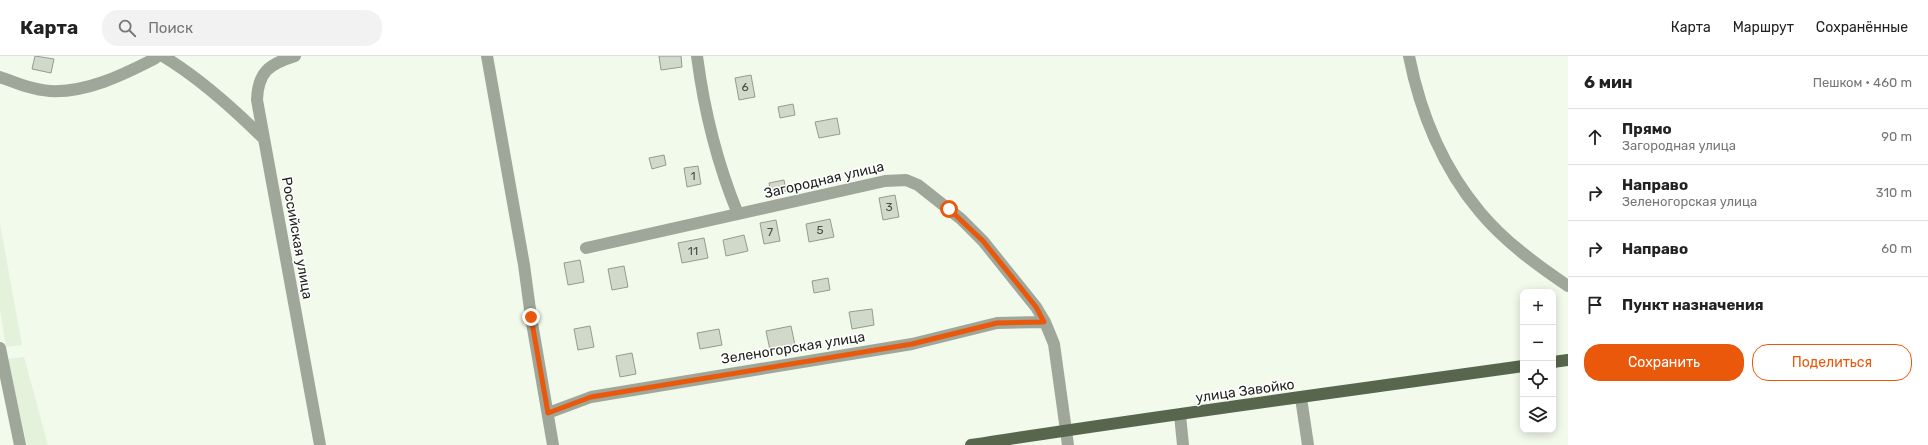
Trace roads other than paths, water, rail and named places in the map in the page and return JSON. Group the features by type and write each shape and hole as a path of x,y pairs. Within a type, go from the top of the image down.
{"main road":[{"path":"1556,362 1568,360"},
{"name":"улица Завойко","path":"971,445 1066,430 1520,366"}],"street":[{"path":"0,77 36,89 49,91 68,90 115,77 158,56"},
{"path":"164,56 198,79 230,106 264,139"},
{"name":"Российская улица","path":"295,56 270,67 264,74 259,84 257,100 320,445"},
{"path":"487,56 553,445"},
{"path":"697,56 703,102 728,191 738,214"},
{"path":"1409,56 1417,89 1432,132 1455,177 1468,197 1499,232 1535,263 1568,286"},
{"name":"Загородная улица","path":"586,248 885,181 906,180 930,194 967,225 1020,287 1044,322 1054,344 1068,445"},
{"name":"Зеленогорская улица","path":"548,413 591,397 912,344 997,323 1044,322"},
{"path":"0,348 20,445"},
{"path":"1301,398 1308,445"},
{"path":"1180,415 1183,445"}]}
